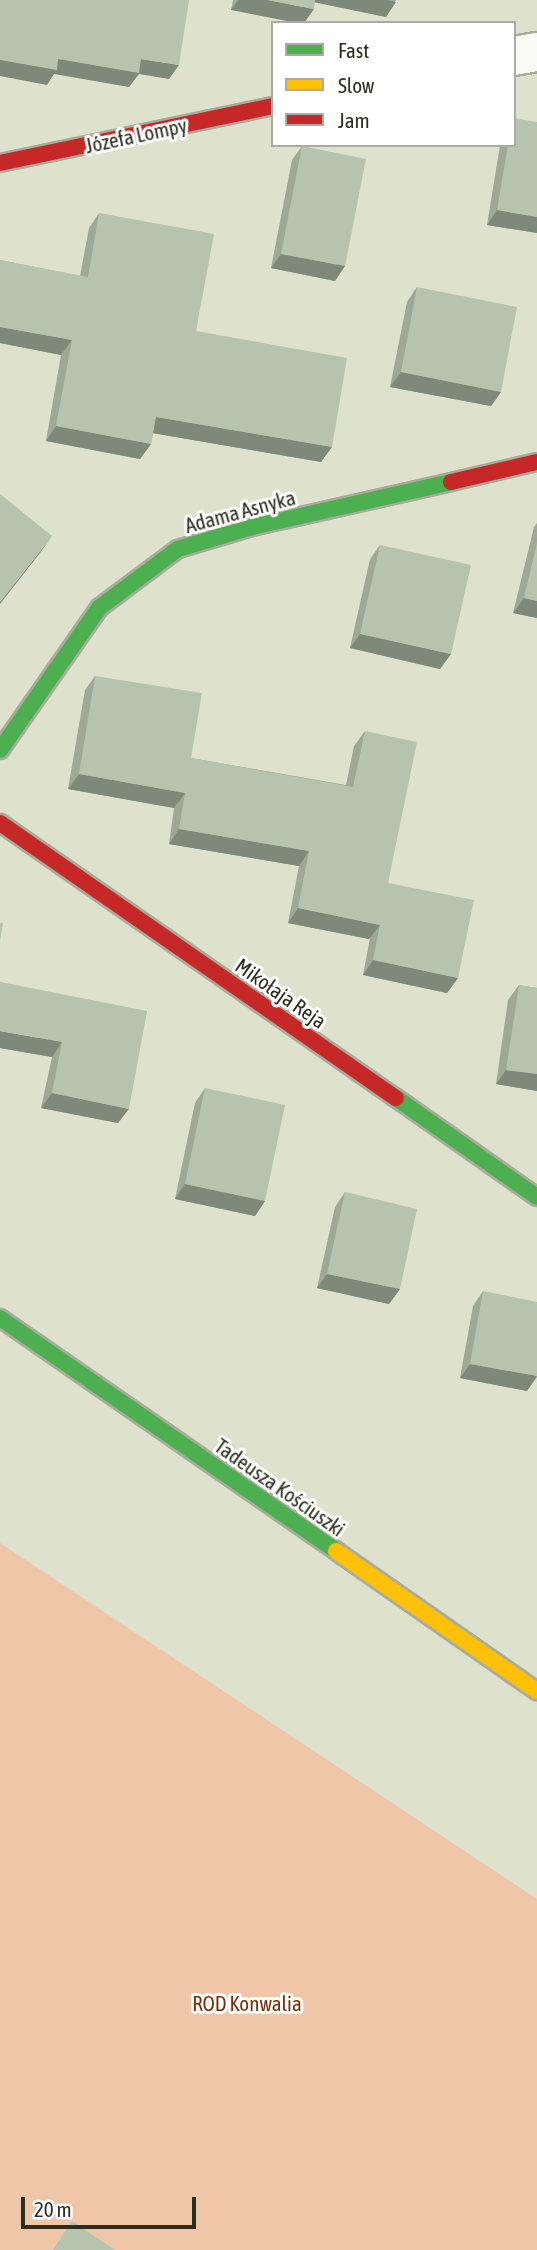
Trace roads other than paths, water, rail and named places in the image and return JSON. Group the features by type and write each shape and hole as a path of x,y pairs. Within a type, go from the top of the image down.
{"street":[{"path":"516,56 537,51"},
{"name":"Józefa Lompy","path":"0,163 271,106"},
{"name":"Adama Asnyka","path":"0,750 99,608 178,549 252,527 537,462"},
{"name":"Mikołaja Reja","path":"0,823 537,1197"},
{"name":"Tadeusza Kościuszki","path":"0,1318 537,1690"}],"park label":[{"name":"ROD Konwalia","path":"247,2003"}]}
